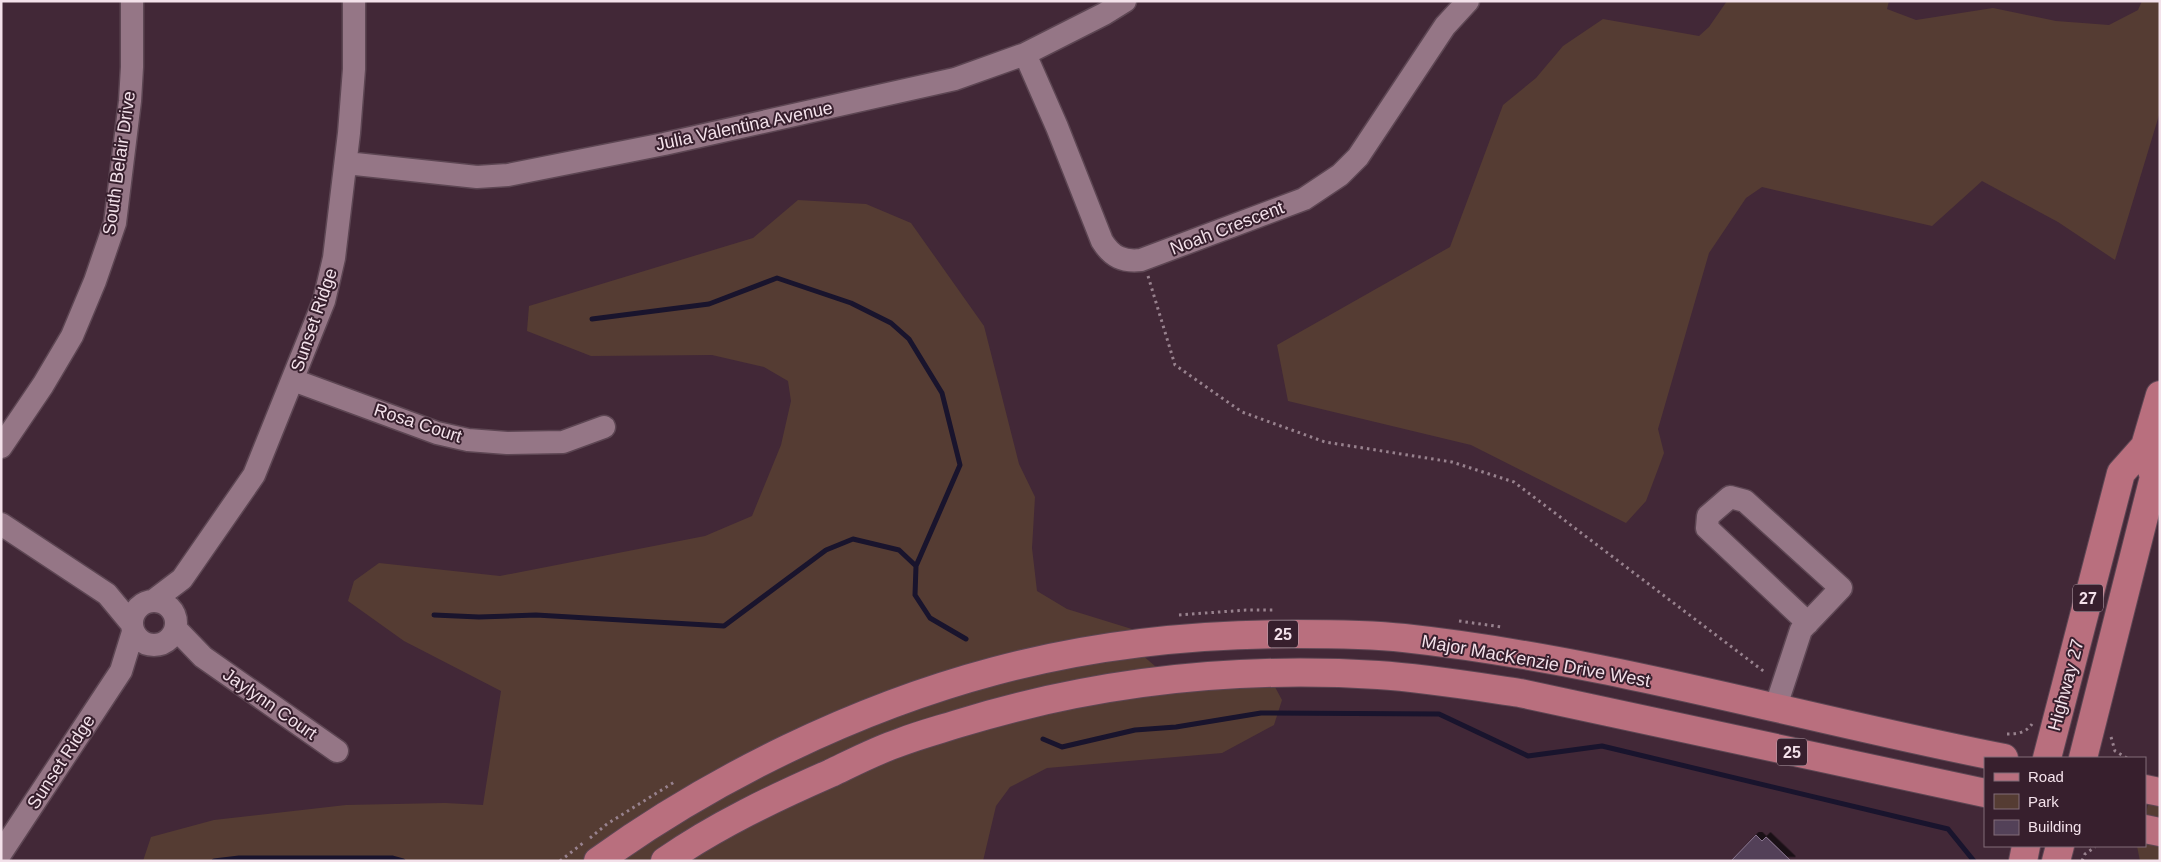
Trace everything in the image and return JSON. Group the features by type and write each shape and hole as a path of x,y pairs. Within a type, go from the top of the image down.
{"main road":[{"name":"Highway 27","path":"2047,757 2121,473 2145,446 2160,395"},
{"name":"Highway 27","path":"2083,757 2154,478 2145,446"},
{"name":"Major MacKenzie Drive West","path":"598,861 642,829 750,767 837,727 925,693 996,670 1121,646 1189,638 1256,634 1401,637 1495,650 1588,668 1779,697 2000,757"},
{"name":"Major MacKenzie Drive West","path":"665,861 689,845 767,801 901,742 998,711 1064,695 1132,683 1218,675 1302,673 1377,675 1450,682 1520,693 1984,793"},
{"path":"2146,788 2160,792"},
{"path":"2146,829 2160,832"},
{"path":"2023,861 2026,847"},
{"path":"2056,861 2060,847"}],"street":[{"name":"South Belair Drive","path":"1,447 43,385 72,336 95,281 115,223 130,101 132,1"},
{"name":"Sunset Ridge","path":"150,602 182,579 254,475 293,380 329,282 334,258 346,163 354,69 354,1"},
{"name":"Julia Valentina Avenue","path":"346,163 454,176 508,175 955,79 1025,54 1104,14 1125,1"},
{"name":"Noah Crescent","path":"1025,54 1057,127 1102,241 1108,250 1116,256 1128,261 1141,260 1304,199 1340,175 1358,157 1445,26 1468,1"},
{"name":"Rosa Court","path":"293,380 436,433 468,440 507,443 563,442 604,427"},
{"path":"1779,697 1801,630 1808,623 1842,588 1746,501 1730,497 1708,516 1707,528 1808,623"},
{"path":"1,524 107,594 132,628 138,640 146,644 168,634 168,606 107,594"},
{"name":"Sunset Ridge","path":"1,852 121,671 168,634 182,579"},
{"path":"132,628 133,615 138,607 150,602"},
{"name":"Sunset Ridge","path":"121,671 132,628"},
{"name":"Jaylynn Court","path":"168,634 337,751"}],"path":[{"path":"1147,273 1175,365 1242,412 1325,442 1452,462 1514,482 1779,697"},
{"path":"2115,751 2125,757"},
{"path":"2082,861 2085,854 2095,848"}],"green space":[{"path":"1727,1 1889,1 1887,9 1916,20 1993,8 2056,21 2109,25 2138,10 2142,1 2160,1 2160,112 2115,260 2058,222 1982,181 1932,226 1762,187 1746,198 1709,253 1658,429 1664,453 1646,501 1626,523 1471,445 1288,401 1277,345 1450,247 1503,105 1536,78 1563,46 1603,19 1699,36 1709,27"},
{"path":"798,200 866,204 911,223 984,326 1019,464 1035,497 1032,548 1037,591 1067,609 1135,630 1141,654 1163,673 1208,687 1275,687 1282,700 1274,725 1222,753 1047,768 1010,787 996,806 983,861 143,861 151,837 214,820 346,805 445,803 483,805 501,691 404,641 348,601 354,581 379,563 500,576 705,536 752,516 781,445 791,401 788,381 764,367 712,355 591,356 527,331 529,306 753,238"},
{"path":"2160,772 2160,861 2140,861 2137,847 2146,847 2146,816 2152,791"}],"building":[{"path":"1756,835 1762,841 1766,837 1791,861 1731,861"}],"waterway":[{"path":"592,319 709,304 777,278 851,303 891,323 909,339 942,393 960,465 916,566 915,595 930,618 966,639"},
{"path":"434,615 479,617 536,615 724,626 826,550 853,539 899,550 916,566"},
{"path":"1043,739 1062,747 1135,730 1176,727 1261,713 1439,714 1528,756 1602,746 1948,829 1974,861"},
{"path":"214,861 239,858 392,858 403,861"}]}
